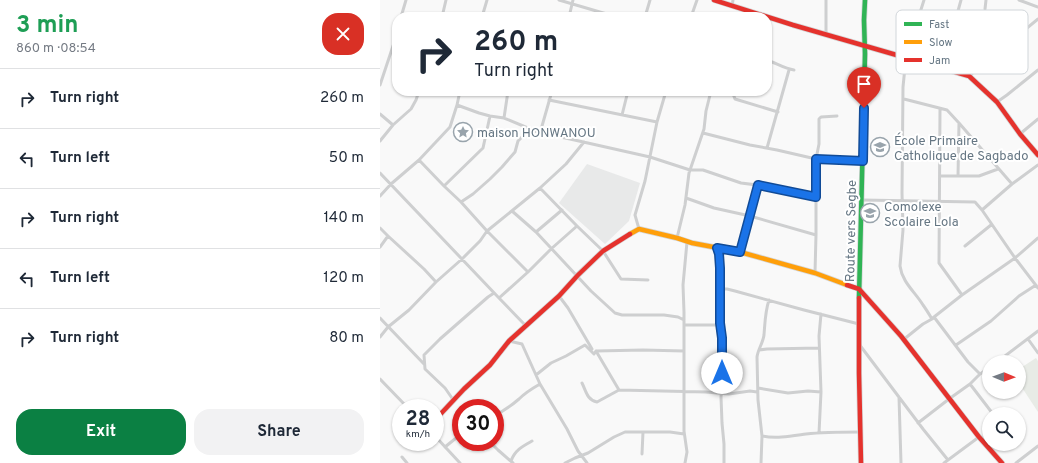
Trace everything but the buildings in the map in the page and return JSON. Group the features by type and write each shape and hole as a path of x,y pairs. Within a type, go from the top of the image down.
{"street":[{"path":"402,12 406,0"},
{"path":"443,12 446,0"},
{"path":"484,12 487,0"},
{"path":"559,0 573,2 597,12"},
{"path":"646,12 650,0"},
{"path":"693,12 697,0"},
{"path":"714,0 752,12"},
{"path":"732,6 734,0"},
{"path":"826,0 826,34"},
{"name":"Route vers Segbe","path":"861,463 859,289 863,161 865,0"},
{"path":"921,10 924,0"},
{"path":"958,10 961,0"},
{"path":"985,9 986,0"},
{"path":"1019,0 1038,7"},
{"path":"570,12 573,2"},
{"path":"772,18 896,54"},
{"path":"1028,28 1038,20"},
{"path":"380,85 392,50"},
{"path":"772,61 789,70 794,70"},
{"path":"767,148 789,70"},
{"path":"997,102 1038,70"},
{"path":"904,74 903,230 900,270 904,281 968,362 980,374 970,384 918,423"},
{"path":"962,74 969,76 997,102 1020,134 1038,155"},
{"path":"380,141 393,125 411,109 417,96"},
{"path":"380,196 391,184 419,160 450,127 459,96"},
{"path":"504,118 507,96"},
{"path":"540,133 550,96"},
{"path":"622,115 627,96"},
{"path":"639,229 634,215 646,181 650,157 665,96"},
{"path":"677,238 686,198 688,178 703,133 710,96"},
{"path":"734,96 735,99 778,112"},
{"path":"904,99 947,110 1012,184"},
{"path":"549,100 658,122"},
{"path":"457,105 479,113 504,118 540,133 650,157 690,170 703,170 732,180 816,197"},
{"path":"940,109 939,263 962,295"},
{"path":"380,114 393,125"},
{"path":"444,186 483,148 490,116"},
{"path":"815,273 816,159 819,144 820,118 837,116"},
{"path":"1020,134 1038,119"},
{"path":"958,176 959,123"},
{"path":"461,202 490,179 515,152 518,141 530,129"},
{"path":"703,133 816,159 863,161"},
{"path":"380,336 462,259 488,231 540,188 566,164 584,142"},
{"path":"419,160 528,272"},
{"path":"982,210 1012,184 1038,165"},
{"path":"940,176 979,176 998,169"},
{"path":"380,173 526,326"},
{"path":"740,252 758,185"},
{"path":"540,188 603,251 621,280 648,280"},
{"path":"686,198 714,208 750,216 816,235"},
{"path":"862,200 975,202 1037,286 1020,296 991,321 956,345"},
{"path":"536,232 562,210"},
{"path":"512,211 536,232 578,275 591,291 615,313 628,315 672,316 684,320"},
{"path":"965,246 992,225"},
{"path":"499,298 577,226"},
{"path":"380,228 436,282"},
{"path":"456,399 490,365 510,341 559,296 603,251 639,229 677,238 687,242 740,252 815,273 859,289 904,340 979,437 1002,463"},
{"path":"380,247 388,236"},
{"path":"904,340 962,295 1015,258 1038,238"},
{"path":"685,463 687,447 684,434 683,285 687,242"},
{"path":"717,248 720,268 720,325 722,338 721,393 724,463"},
{"path":"720,289 735,291 859,324"},
{"path":"453,399 445,388 425,369 424,354 494,293"},
{"path":"559,296 619,390"},
{"path":"761,463 762,436 758,392 757,357 764,338 764,320 766,306 769,300"},
{"path":"819,433 821,392 821,314"},
{"path":"380,318 424,364"},
{"path":"684,325 720,325"},
{"path":"1006,355 1038,332"},
{"path":"1028,339 1038,353"},
{"path":"510,341 522,344 540,384 581,456 587,463"},
{"path":"536,375 551,363 566,356 585,344 595,352 643,350 684,351"},
{"path":"859,344 918,423 948,460"},
{"path":"759,350 820,348"},
{"path":"380,379 399,399"},
{"path":"582,383 591,400 597,402 619,390 684,391 729,394 758,392"},
{"path":"504,410 540,384"},
{"path":"970,384 988,407"},
{"path":"758,388 788,393 821,392"},
{"path":"899,397 901,463"},
{"path":"444,411 452,403"},
{"path":"565,463 604,444 618,434 625,432 670,432 684,434"},
{"path":"642,454 643,432"},
{"path":"762,436 767,437 819,433 860,432"},
{"path":"944,463 979,437"},
{"path":"512,462 513,456 517,450 532,441"},
{"path":"452,442 446,447 460,463"},
{"path":"1016,463 1038,446"},
{"path":"499,451 512,462"},
{"path":"402,457 407,463"}],"shaded area":[{"path":"587,164 640,183 629,221 605,244 559,203"},
{"path":"1036,358 1038,361 1038,412 1026,394 1026,364"}],"traffic: fast":[{"path":"859,298 865,0"}],"traffic: slow":[{"path":"630,234 639,229 692,243 740,252 815,273 847,285"}],"traffic: jam":[{"path":"714,0 752,12"},
{"path":"772,18 896,55"},
{"path":"962,74 969,76 997,102 1020,134 1038,155"},
{"path":"444,410 490,365 509,341 559,296 603,251 630,234"},
{"path":"847,285 859,289 901,336 979,437 1002,463"},
{"path":"859,298 861,463"}],"place":[{"name":"maison HONWANOU","path":"463,132"},
{"name":"École Primaire Catholique de Sagbado","path":"880,147"},
{"name":"Comolexe Scolaire Lola","path":"870,213"}],"route":[{"path":"722,373 720,259 717,248 740,252 758,185 816,197 816,159 863,161 864,108"}]}
